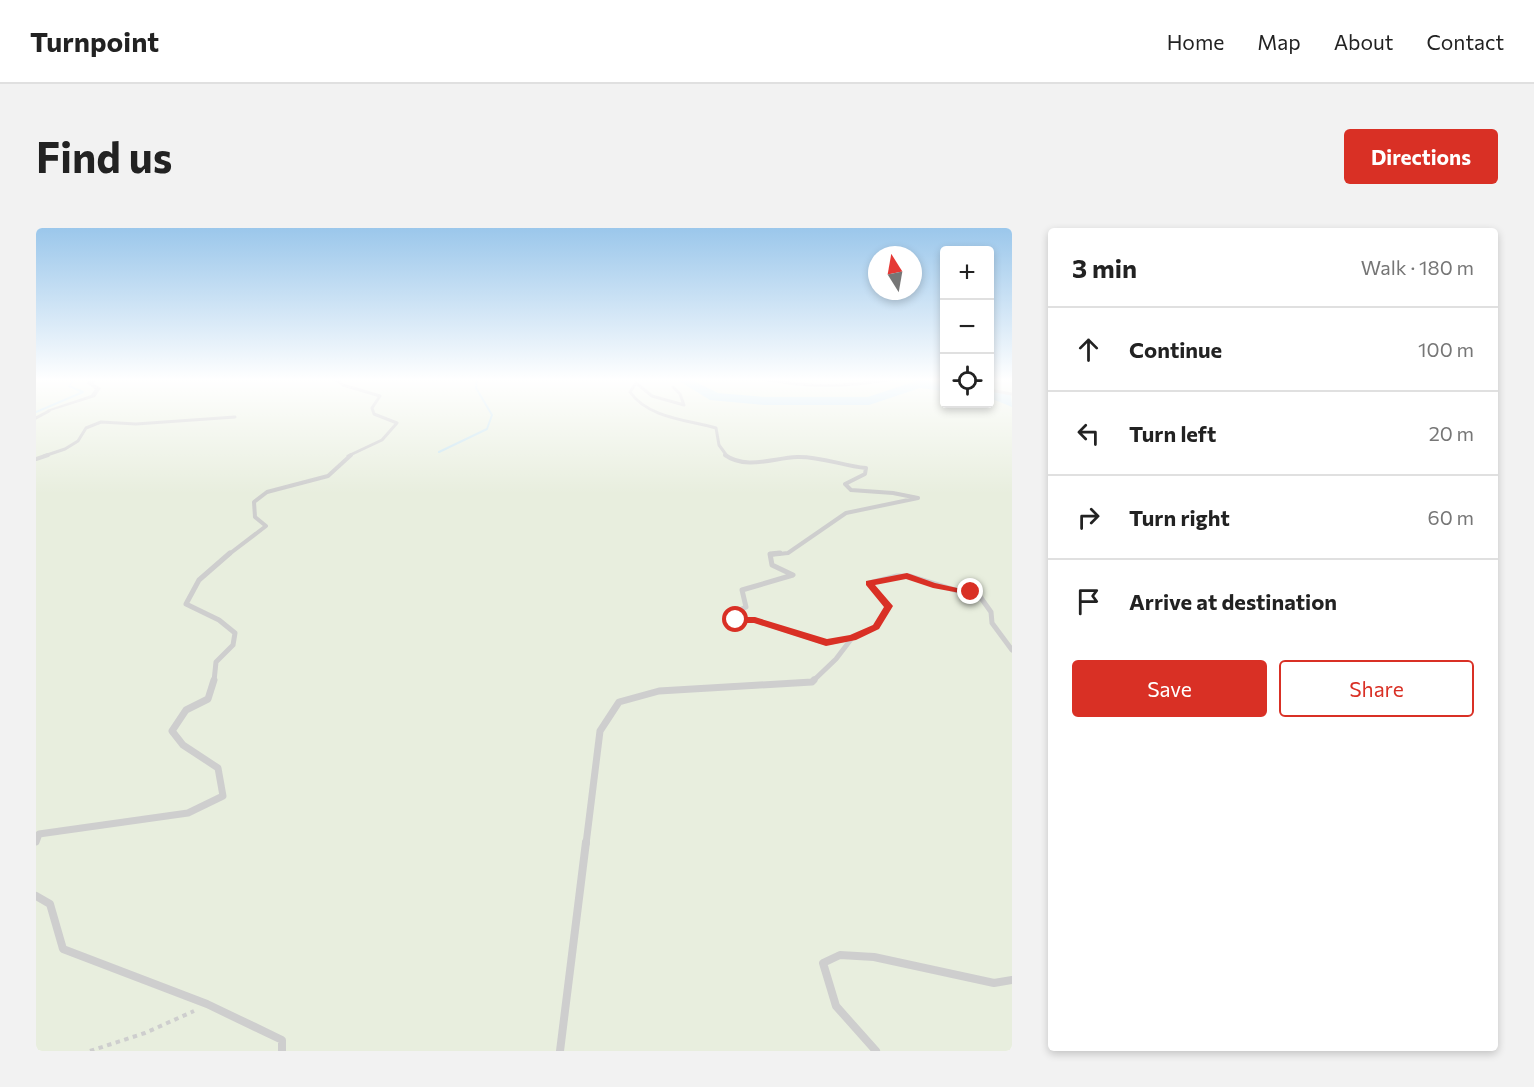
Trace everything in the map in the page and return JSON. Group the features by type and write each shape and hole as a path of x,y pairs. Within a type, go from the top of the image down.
{"lane":[{"path":"36,459 65,449 78,441 79,433 84,428 99,423 120,421 136,424 229,417"},
{"path":"36,842 39,834 188,813 223,796 218,768 183,745 172,731 186,710 208,699 214,682 216,662 233,645 235,633 219,620 186,604 190,590 200,576 266,526 255,517 254,502 267,492 328,476 348,456 382,440 397,423 383,417"},
{"path":"678,417 716,428 717,444 726,457 748,464 803,457 836,465 866,468 865,474 845,484 851,490 893,493 918,498 846,513 789,552 770,554 772,565 793,575 742,590 746,607 727,616 736,620 755,620 826,643 852,638 876,627 889,606 869,583 907,576 933,586 971,592 989,604 993,615 992,623 1012,650"},
{"path":"560,1051 600,731 619,702 658,691 812,682 836,659 852,638"},
{"path":"36,896 50,904 63,949 207,1004 282,1040 282,1051"},
{"path":"876,1051 836,1006 823,963 840,955 874,957 994,983 1012,980"}],"path":[{"path":"90,1051 145,1033 207,1004"}],"green space":[{"path":"36,417 1012,417 1012,1051 36,1051"}],"waterway":[{"path":"439,452 487,429 491,417"}],"route":[{"path":"736,620 755,620 826,643 852,638 876,627 889,606 869,583 907,576 933,586 971,592"}]}
